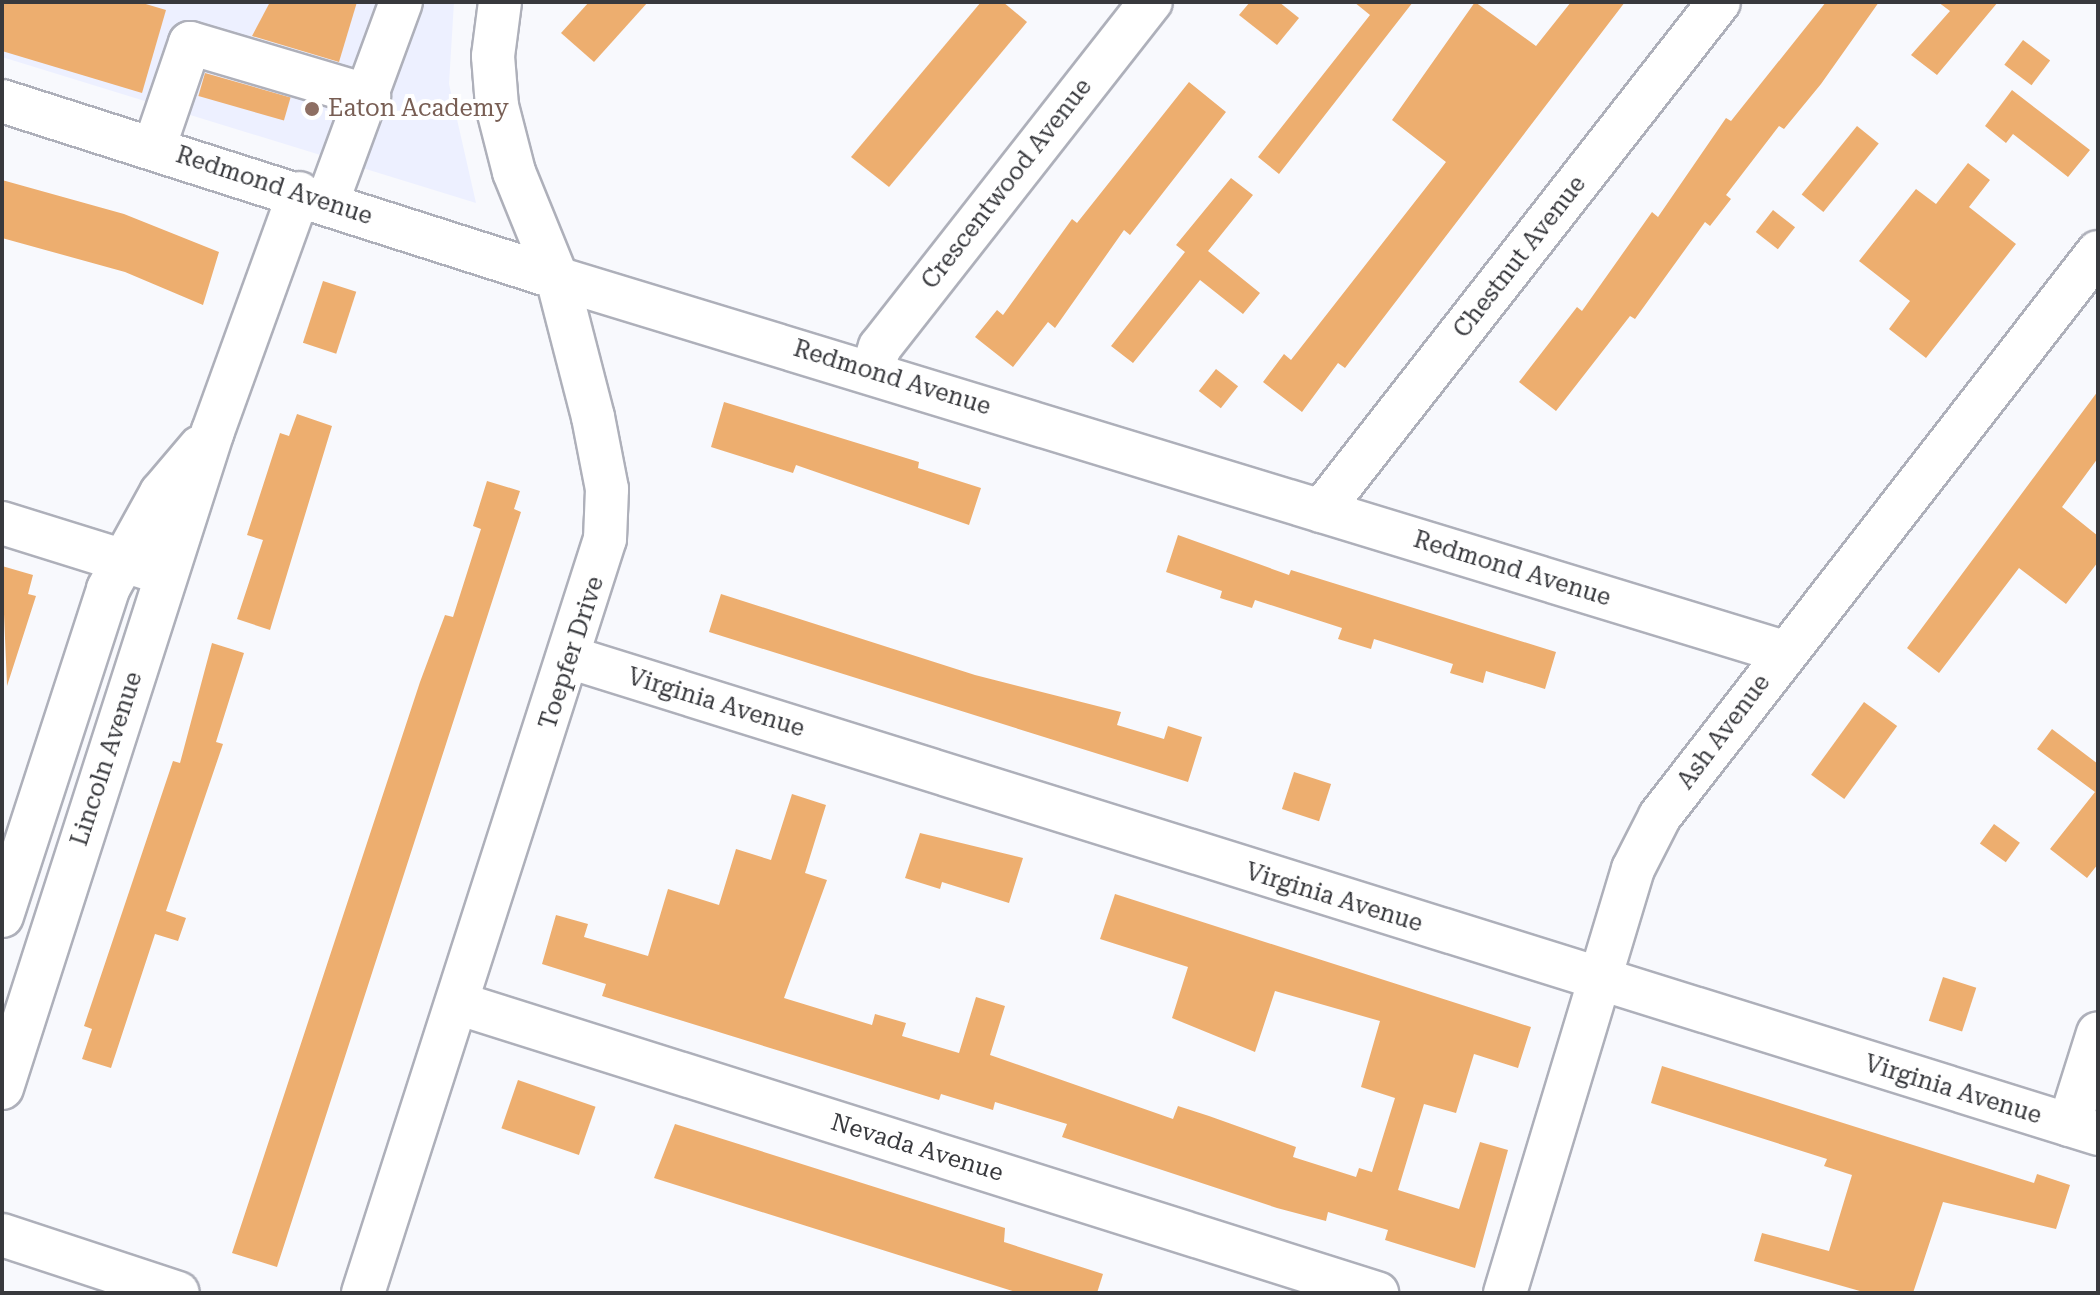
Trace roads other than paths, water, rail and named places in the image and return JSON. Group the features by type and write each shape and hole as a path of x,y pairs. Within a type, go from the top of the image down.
{"street":[{"name":"Lincoln Avenue","path":"2,1088 213,431 313,198 369,96 401,2"},
{"name":"Toepfer Drive","path":"363,1293 599,568 607,489 557,278 514,172 497,106 493,56 500,2"},
{"name":"Crescentwood Avenue","path":"872,371 880,347 1151,2"},
{"name":"Chestnut Avenue","path":"1321,511 1719,2"},
{"path":"154,148 190,43 369,96"},
{"name":"Redmond Avenue","path":"2,101 557,278 872,371 1784,652"},
{"name":"Ash Avenue","path":"1505,1293 1633,869 1660,816 1784,652 2098,252"},
{"name":"Lincoln Avenue","path":"2,916 122,561 161,493 213,431"},
{"path":"2,523 166,574"},
{"name":"Virginia Avenue","path":"572,658 1601,982 2083,1129"},
{"name":"Nevada Avenue","path":"457,1003 1377,1293"},
{"path":"2083,1129 2098,1033"},
{"path":"2,1235 178,1293"}],"place":[{"name":"Eaton Academy","path":"312,109"}]}
